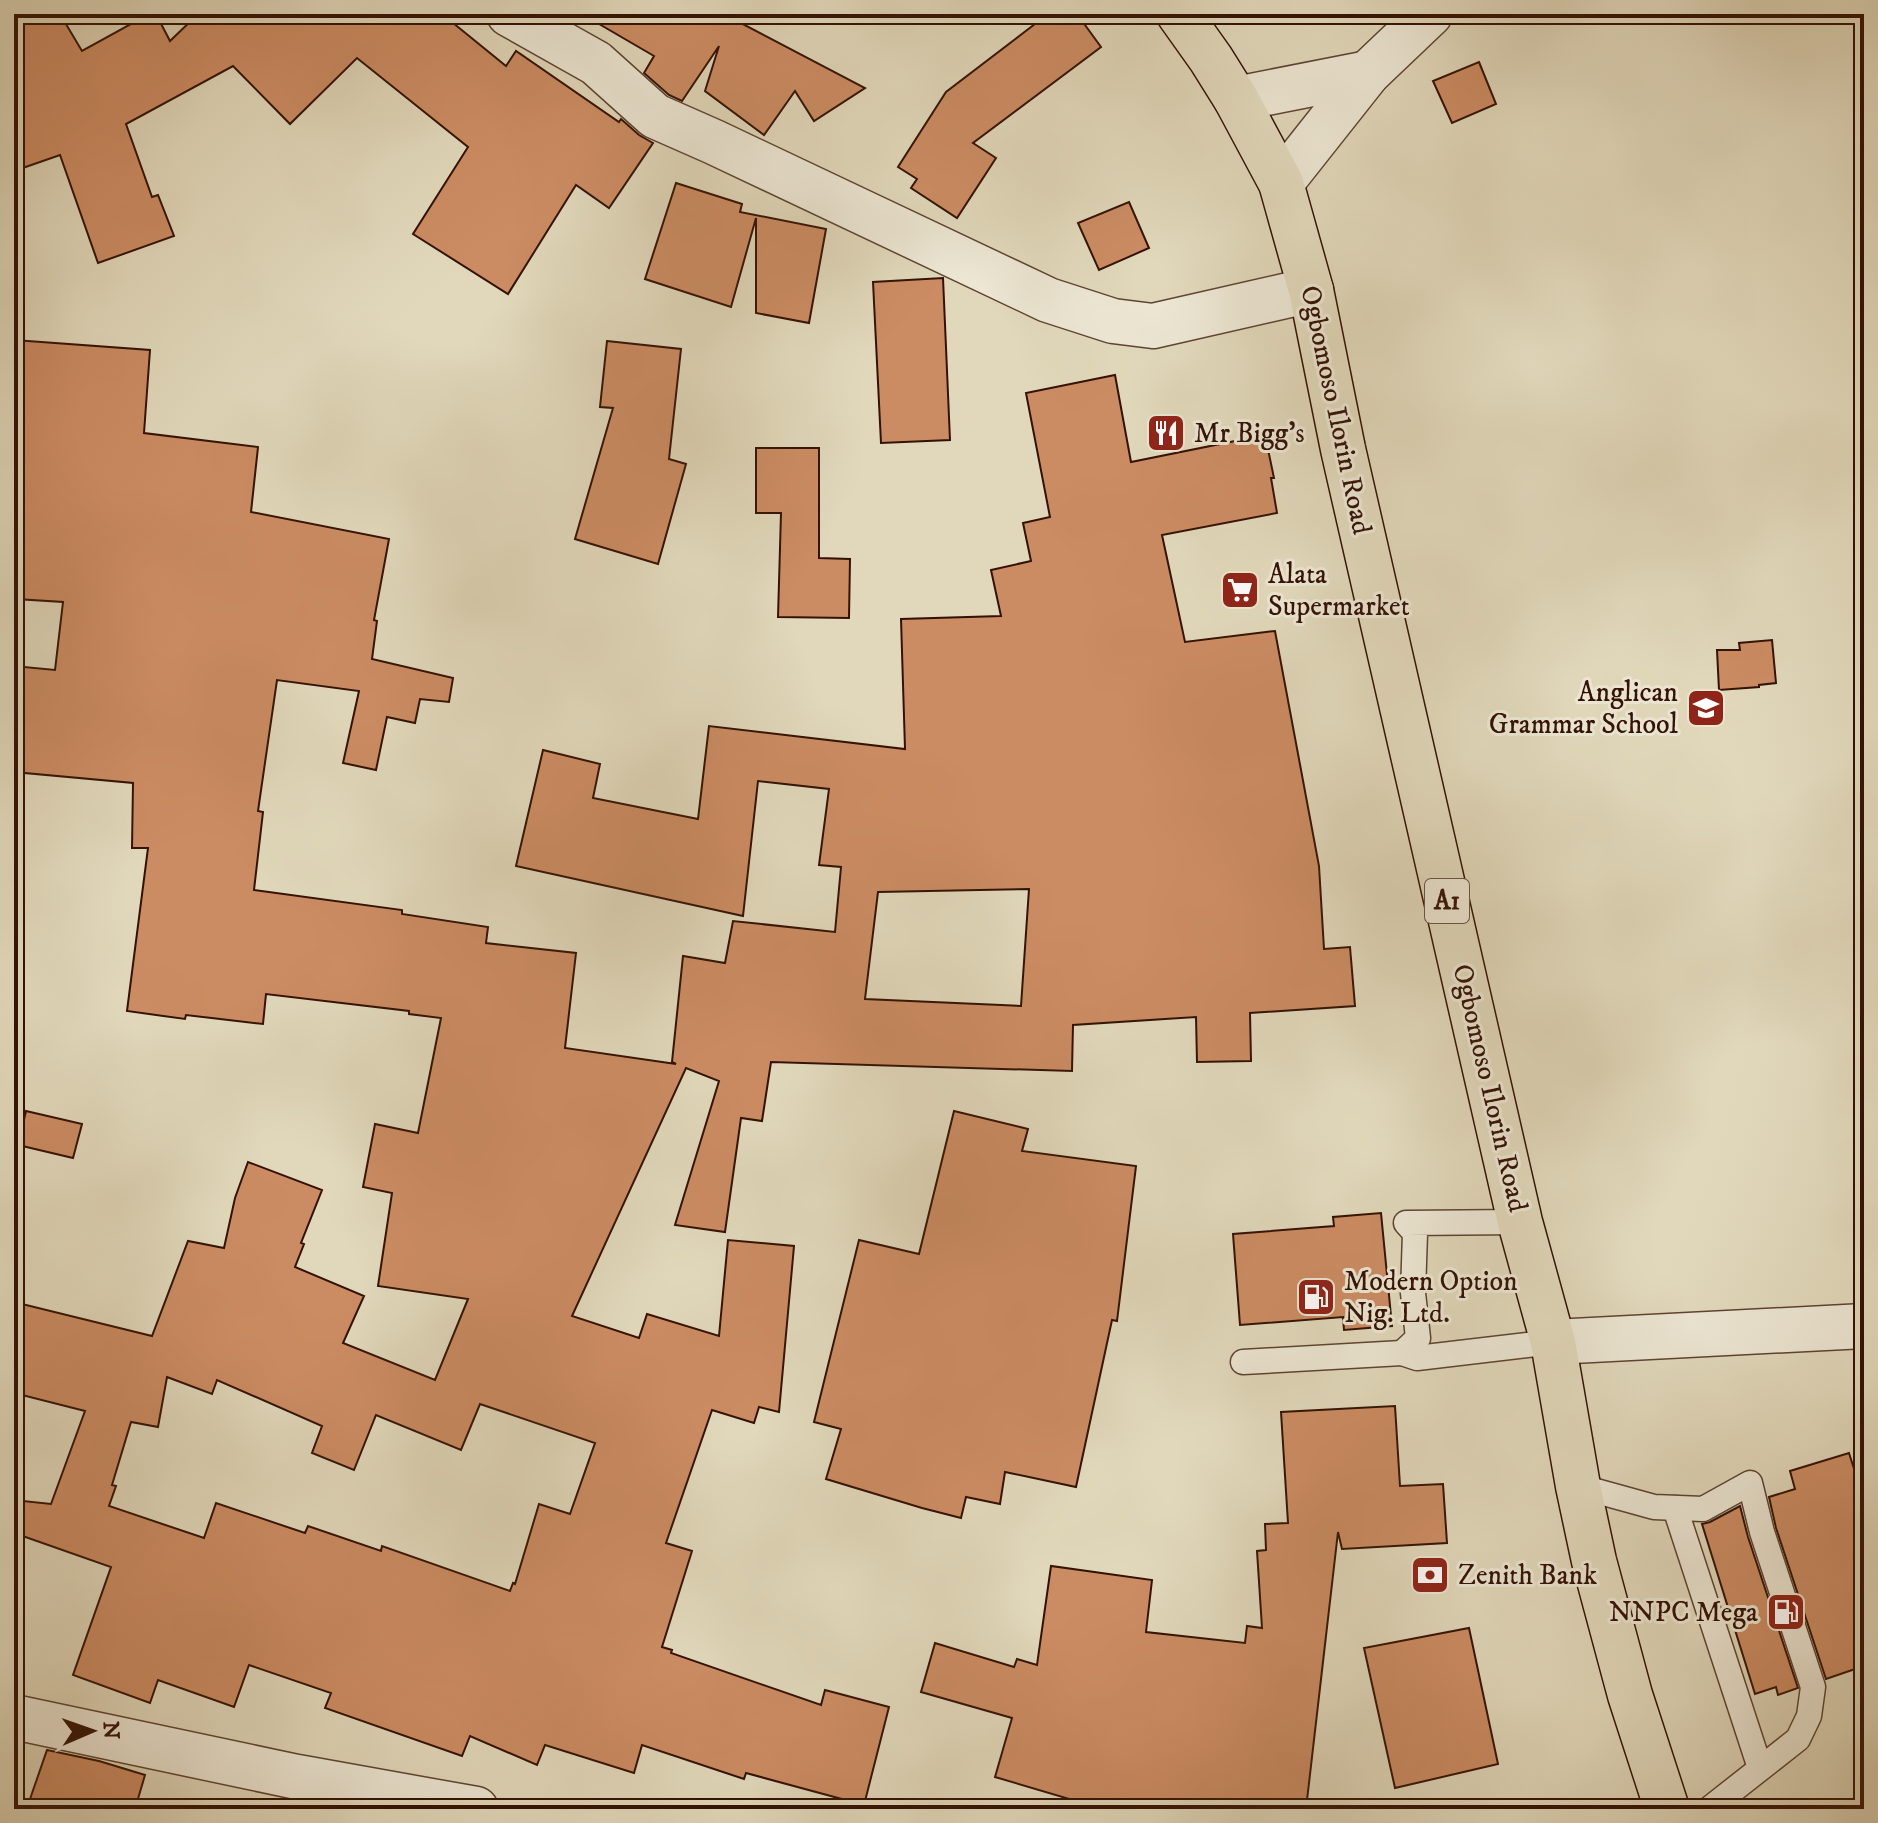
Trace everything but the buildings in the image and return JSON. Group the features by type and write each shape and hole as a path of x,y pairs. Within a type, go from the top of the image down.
{"highway":[{"name":"Ogbomoso Ilorin Road","path":"1179,14 1236,99 1281,183 1311,290 1343,449 1520,1222 1553,1342 1594,1561 1630,1695 1667,1809"}],"street":[{"path":"509,14 596,63 655,116 1048,300 1113,321 1153,326 1311,290"},
{"path":"1281,183 1368,73 1430,14"},
{"path":"1236,99 1368,73"},
{"path":"1553,1342 1864,1326"},
{"path":"14,1717 297,1777 476,1809"}],"lane":[{"path":"1402,1353 1418,1338 1413,1293 1415,1233 1406,1223 1520,1222"},
{"path":"1243,1362 1402,1353 1417,1358 1553,1342"},
{"path":"1578,1486 1654,1507 1703,1509 1750,1483 1762,1532 1813,1687 1809,1716 1798,1739 1709,1809"},
{"path":"1675,1508 1760,1768"}],"place":[{"name":"Mr Bigg's","path":"1166,433"},
{"name":"Alata Supermarket","path":"1240,590"},
{"name":"Anglican Grammar School","path":"1706,708"},
{"name":"Modern Option Nig. Ltd.","path":"1316,1297"},
{"name":"Zenith Bank","path":"1430,1575"},
{"name":"NNPC Mega","path":"1786,1612"}]}
